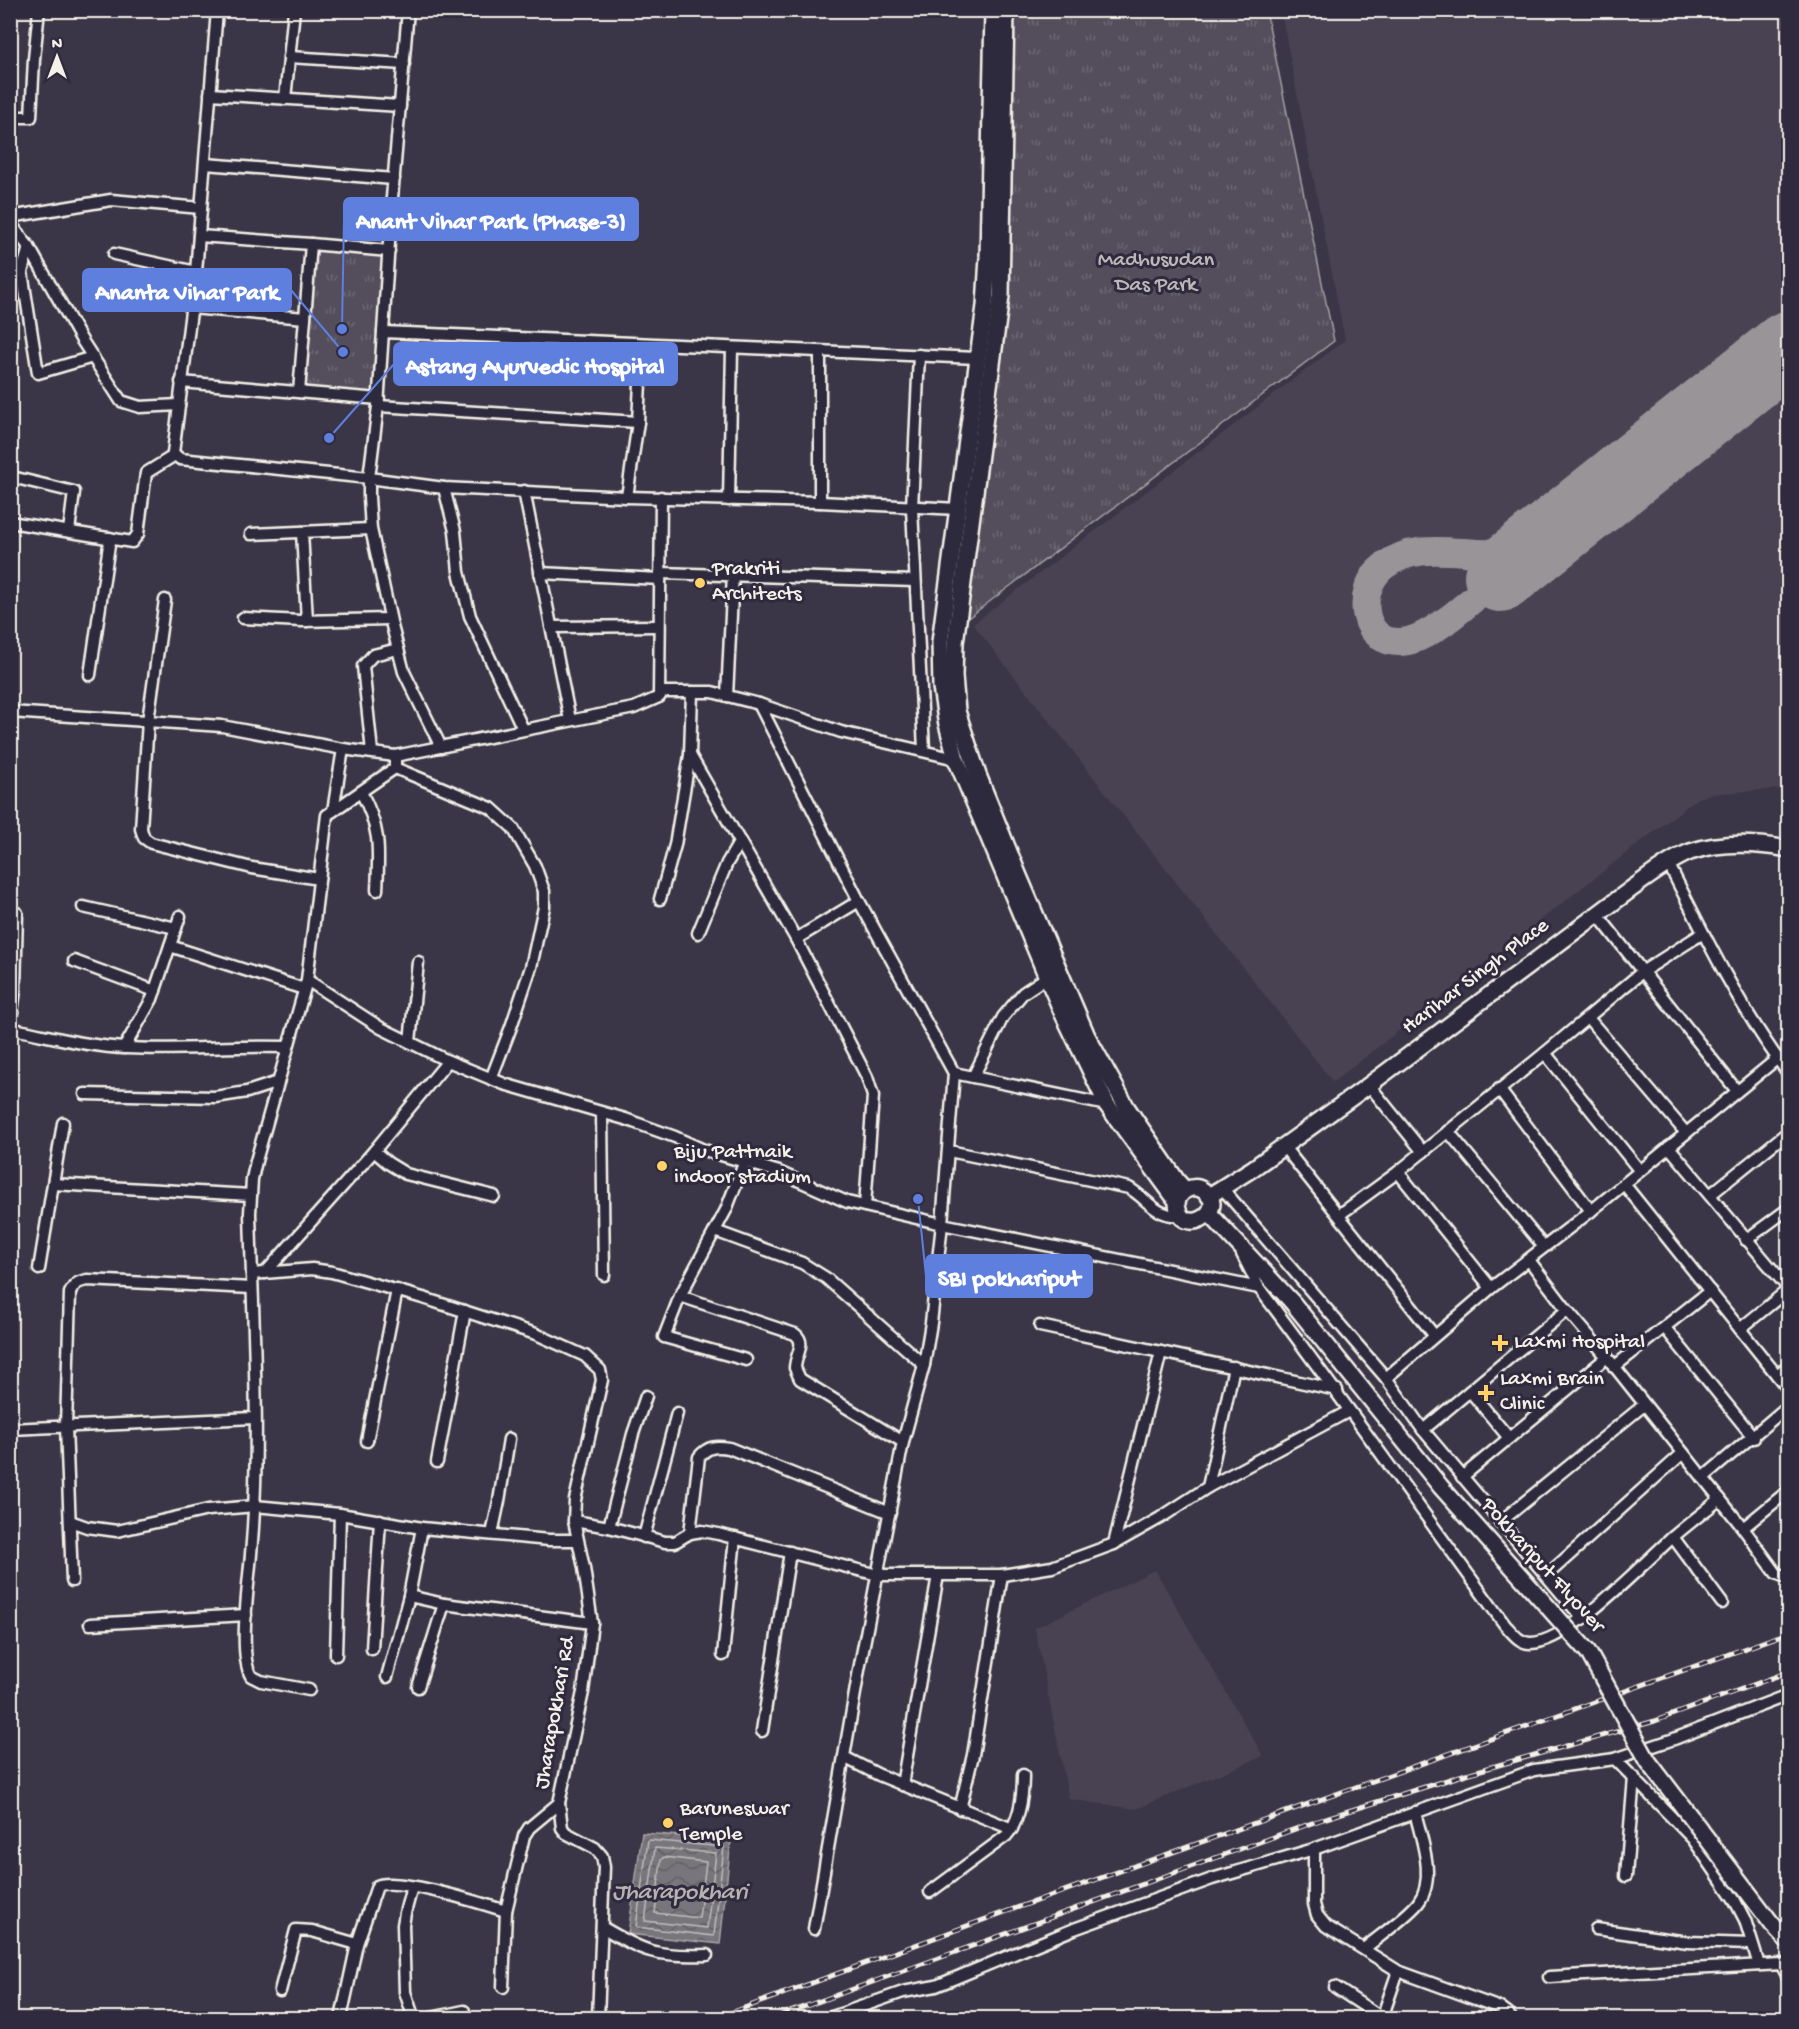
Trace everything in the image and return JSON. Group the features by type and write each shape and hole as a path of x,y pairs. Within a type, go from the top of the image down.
{"main road":[{"path":"993,10 985,306 940,642 941,687 946,720 956,759 1062,1014 1107,1105 1181,1202"},
{"path":"1006,10 1001,296 955,643 954,676 957,711 978,775 1087,1036 1127,1108 1177,1181 1181,1202 1188,1221 1194,1222 1205,1218 1209,1213 1215,1192 1194,1187 1181,1202"},
{"name":"Harihar Singh Place","path":"1215,1192 1284,1147 1668,863 1691,852 1727,844 1761,844 1788,849"},
{"name":"Pokhariput Flyover","path":"1209,1213 1292,1302 1441,1487 1588,1652 1648,1761 1772,1924 1788,1941"}],"street":[{"path":"10,117 32,117 39,10"},
{"path":"217,10 196,272 172,453 180,459 444,488 958,509"},
{"path":"285,99 294,10"},
{"path":"408,10 379,403 369,478 371,529 404,672 441,747"},
{"path":"289,57 404,64"},
{"path":"210,94 400,106"},
{"path":"205,164 394,179"},
{"path":"10,217 111,200 201,208"},
{"path":"10,223 29,247 93,357 122,401 140,407 179,405"},
{"path":"199,236 389,251"},
{"path":"299,392 311,244"},
{"path":"29,247 22,272 38,373 93,357"},
{"path":"114,254 196,272"},
{"path":"192,308 305,318"},
{"path":"383,332 977,358"},
{"path":"627,497 638,422 642,344"},
{"path":"729,500 732,348"},
{"path":"820,352 820,502"},
{"path":"919,355 912,508 924,750"},
{"path":"182,382 299,392 379,403 638,422"},
{"path":"12,520 132,542 138,534 146,473 175,455"},
{"path":"10,481 12,477 74,492 69,531"},
{"path":"444,488 455,531 459,572 470,616 523,729"},
{"path":"524,491 570,720"},
{"path":"659,697 661,498"},
{"path":"252,534 371,529"},
{"path":"302,532 307,621"},
{"path":"90,675 110,538"},
{"path":"540,573 660,576 733,574 915,581"},
{"path":"727,696 733,574"},
{"path":"165,600 148,721 141,829 144,838 151,843 252,868 319,879"},
{"path":"243,618 307,621 390,619"},
{"path":"551,627 659,626"},
{"path":"372,753 363,666 373,655 398,650"},
{"path":"10,712 222,726 343,749 395,756 634,708 659,697 663,692 712,692 759,704 841,732 956,759"},
{"path":"660,899 675,845 690,755 692,692"},
{"path":"759,704 859,901 954,1073 949,1151 931,1323 924,1365 903,1442 814,1929"},
{"path":"333,811 343,749"},
{"path":"690,755 796,939 867,1077 873,1096 865,1206"},
{"path":"395,756 395,768"},
{"path":"309,1690 261,1681 251,1676 245,1662 246,1615 255,1506 251,1195 256,1161 306,985 327,815 395,768"},
{"path":"395,768 491,808 513,828 535,866 544,891 544,907 531,967 491,1079"},
{"path":"361,792 372,811 377,828 379,849 377,890"},
{"path":"698,933 727,863 740,841"},
{"path":"1668,863 1703,933 1788,1073"},
{"path":"796,939 859,901"},
{"path":"83,907 176,928"},
{"path":"17,913 10,1029 124,1048 287,1047"},
{"path":"1597,914 1737,1091"},
{"path":"124,1048 155,991 180,916"},
{"path":"1339,1215 1398,1172 1642,972 1703,933"},
{"path":"170,946 306,985 381,1028 491,1079 675,1137 704,1150 779,1172 847,1202 942,1224 1259,1288"},
{"path":"74,961 155,991"},
{"path":"410,1042 418,962"},
{"path":"973,1077 1003,1017 1023,993 1047,977"},
{"path":"1588,1018 1686,1133"},
{"path":"1545,1053 1640,1171"},
{"path":"1386,1378 1491,1288 1591,1211 1778,1058"},
{"path":"265,1273 374,1151 448,1061"},
{"path":"954,1073 1107,1105"},
{"path":"85,1094 215,1097 247,1092 278,1082"},
{"path":"1369,1085 1422,1152"},
{"path":"1499,1089 1591,1211"},
{"path":"602,1113 604,1275"},
{"path":"39,1269 63,1123"},
{"path":"1449,1131 1544,1247"},
{"path":"1710,1195 1788,1132"},
{"path":"1284,1147 1434,1335"},
{"path":"1669,1147 1788,1289 1740,1329"},
{"path":"374,1151 406,1174 494,1196"},
{"path":"949,1151 1129,1188 1162,1214 1181,1202"},
{"path":"745,1161 715,1231 680,1296 664,1337 746,1360"},
{"path":"1398,1172 1491,1288"},
{"path":"53,1184 251,1195"},
{"path":"1624,1184 1788,1389"},
{"path":"1215,1192 1386,1378 1423,1430 1583,1619"},
{"path":"1746,1240 1788,1209"},
{"path":"715,1231 802,1263 818,1273 924,1365"},
{"path":"1235,1241 1259,1288 1336,1390 1505,1625 1519,1639 1527,1643 1539,1642 1583,1619 1672,1537 1720,1499"},
{"path":"1529,1260 1743,1528 1776,1573 1785,1577 1788,1573"},
{"name":"Jharapokhari Rd","path":"252,1274 312,1269 332,1272 398,1290 536,1334 585,1356 600,1370 602,1380 575,1500 574,1521 592,1623 583,1692 559,1803 562,1828 566,1833 595,1848 602,1856 604,1868 598,2019"},
{"path":"72,1581 66,1426 70,1293 73,1286 87,1280 252,1288"},
{"path":"367,1442 398,1290"},
{"path":"1614,1367 1710,1292"},
{"path":"680,1296 800,1337 801,1343 795,1368 800,1379 903,1442"},
{"path":"1423,1430 1567,1310"},
{"path":"437,1462 465,1311"},
{"path":"1040,1326 1336,1390"},
{"path":"1665,1328 1754,1438"},
{"path":"1114,1544 1161,1352"},
{"path":"1462,1477 1606,1357"},
{"path":"1777,1375 1788,1366"},
{"path":"1208,1487 1234,1367"},
{"path":"1470,1390 1509,1438"},
{"path":"609,1527 633,1434 646,1396"},
{"path":"1500,1522 1644,1405"},
{"path":"1703,1478 1754,1438 1788,1406"},
{"path":"574,1521 675,1542 690,1533 702,1531 878,1575 1002,1575 1052,1567 1114,1544 1208,1487 1349,1411"},
{"path":"644,1537 676,1413"},
{"path":"10,1429 254,1418"},
{"path":"492,1534 509,1439"},
{"path":"690,1533 699,1457 704,1450 715,1446 729,1448 890,1513"},
{"path":"1547,1575 1683,1453"},
{"path":"1743,1528 1788,1491"},
{"path":"70,1521 87,1527 117,1531 208,1510 255,1506 340,1514 422,1528 549,1540 577,1540"},
{"path":"336,1655 340,1514"},
{"path":"372,1649 380,1520"},
{"path":"387,1677 409,1596 422,1528"},
{"path":"1672,1537 1722,1603"},
{"path":"723,1655 735,1538"},
{"path":"762,1731 790,1552"},
{"path":"902,1785 938,1575"},
{"path":"960,1809 973,1755 1002,1575"},
{"path":"409,1596 444,1605 592,1623"},
{"path":"418,1687 444,1605"},
{"path":"90,1624 246,1615"},
{"path":"829,2019 903,1992 936,1986 1074,1929 1212,1879 1314,1849 1534,1770 1615,1759 1788,1695"},
{"path":"844,1757 902,1785 1012,1830"},
{"path":"1615,1759 1693,1839 1734,1899 1745,1920 1759,1965"},
{"path":"930,1892 1012,1830 1016,1822 1023,1775"},
{"path":"1626,1876 1634,1777"},
{"path":"503,1987 506,1911 524,1836 534,1823 559,1803"},
{"path":"1364,1949 1418,1904 1424,1893 1426,1865 1415,1812"},
{"path":"1314,1849 1314,1904 1317,1915 1326,1926 1398,1971 1500,2008 1508,2014 1510,2019"},
{"path":"341,2019 357,1944 376,1886 386,1883 412,1887 506,1911"},
{"path":"412,1887 403,1925 405,1992 413,2016 419,2019"},
{"path":"602,1927 648,1952 683,1956 707,1955"},
{"path":"1596,1929 1688,1942 1751,1944"},
{"path":"280,1991 296,1930 312,1931 357,1944"},
{"path":"1549,1977 1781,1964 1788,1977"},
{"path":"1335,1987 1382,2018 1398,1971"},
{"path":"431,2019 464,2011"},
{"path":"1777,2019 1788,2016"}],"shaded area":[{"path":"1281,11 1788,11 1788,788 1710,794 1696,799 1333,1082 973,624 1345,340"},
{"path":"1155,1570 1263,1756 1136,1809 1069,1799 1035,1628"}],"green space":[{"name":"Madhusudan Das Park","path":"1007,11 1266,11 1334,341 968,618 1003,184"},
{"path":"315,247 387,253 378,398 300,391"}],"water":[{"name":"Jharapokhari","path":"642,1833 731,1840 720,1944 628,1934"}],"taxiway":[{"path":"1500,576 1443,623 1408,641 1392,641 1380,636 1372,628 1367,616 1368,589 1374,576 1384,566 1399,557 1430,551 1480,553 1513,551 1536,542 1573,518"}],"runway":[{"path":"1500,576 1788,347"}],"railway":[{"path":"717,2018 994,1916 1788,1633"},
{"path":"773,2018 1323,1819 1463,1775 1655,1721 1788,1672"}],"place":[{"name":"Anant Vihar Park (Phase-3)","path":"342,329"},
{"name":"Ananta Vihar Park","path":"343,352"},
{"name":"Astang Ayurvedic Hospital","path":"329,438"},
{"name":"Prakriti Architects","path":"700,583"},
{"name":"Biju Pattnaik indoor stadium","path":"662,1166"},
{"name":"SBI pokhariput","path":"918,1199"},
{"name":"Laxmi Hospital","path":"1500,1343"},
{"name":"Laxmi Brain Clinic","path":"1486,1393"},
{"name":"Baruneswar Temple","path":"668,1823"}]}
